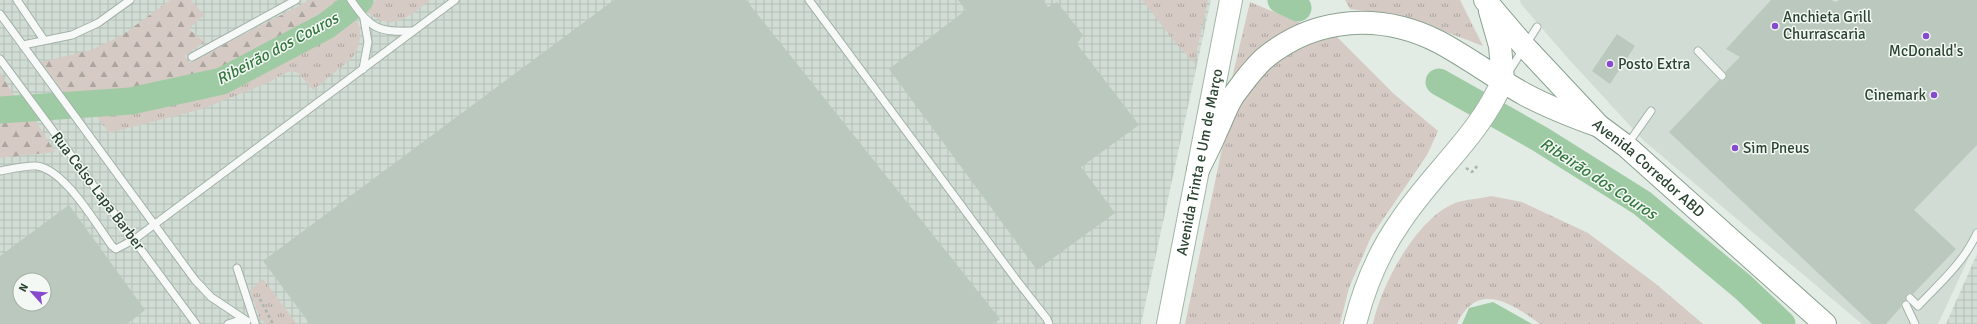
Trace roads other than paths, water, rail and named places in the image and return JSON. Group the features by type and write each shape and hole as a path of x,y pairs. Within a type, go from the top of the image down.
{"main road":[{"name":"Avenida Corredor ABD","path":"1487,1 1525,46 1599,126 1626,146 1825,324"},
{"path":"1355,324 1360,305 1374,269 1400,221 1477,126 1500,86 1500,46 1487,1"},
{"name":"Avenida Trinta e Um de Março","path":"1168,324 1230,6"},
{"path":"1198,170 1232,98 1250,74 1266,57 1287,43 1316,30 1337,24 1367,22 1385,23 1405,28 1438,42 1500,86 1599,126"}],"lane":[{"path":"17,0 44,40"},
{"path":"23,45 72,35 98,23 130,0"},
{"path":"192,57 296,0"},
{"path":"351,0 371,25 381,30 392,32 413,31"},
{"path":"0,171 37,166 55,173 66,183 112,246 116,248 135,239 454,0"},
{"path":"809,0 1047,319 1049,324"},
{"path":"0,14 195,280 211,298 247,321"},
{"path":"363,69 368,42 364,18"},
{"path":"1500,86 1537,27"},
{"path":"1698,51 1722,76"},
{"name":"Rua Celso Lapa Barber","path":"0,59 135,239 196,324"},
{"path":"1626,146 1651,111"},
{"path":"1910,298 1918,306 1958,265 1968,251 1977,233"},
{"path":"237,268 256,323"},
{"path":"1906,305 1915,324"},
{"path":"228,324 237,321 256,323"}],"waterway":[{"name":"Ribeirão dos Couros","path":"0,110 131,101 222,81 326,26 360,0"},
{"name":"Ribeirão dos Couros","path":"1281,0 1298,8"},
{"name":"Ribeirão dos Couros","path":"1439,82 1540,139 1642,203 1743,287 1782,324"}],"place":[{"name":"Anchieta Grill Churrascaria","path":"1775,26"},
{"name":"McDonald's","path":"1926,36"},
{"name":"Posto Extra","path":"1610,64"},
{"name":"Cinemark","path":"1934,95"},
{"name":"Sim Pneus","path":"1735,148"}]}
